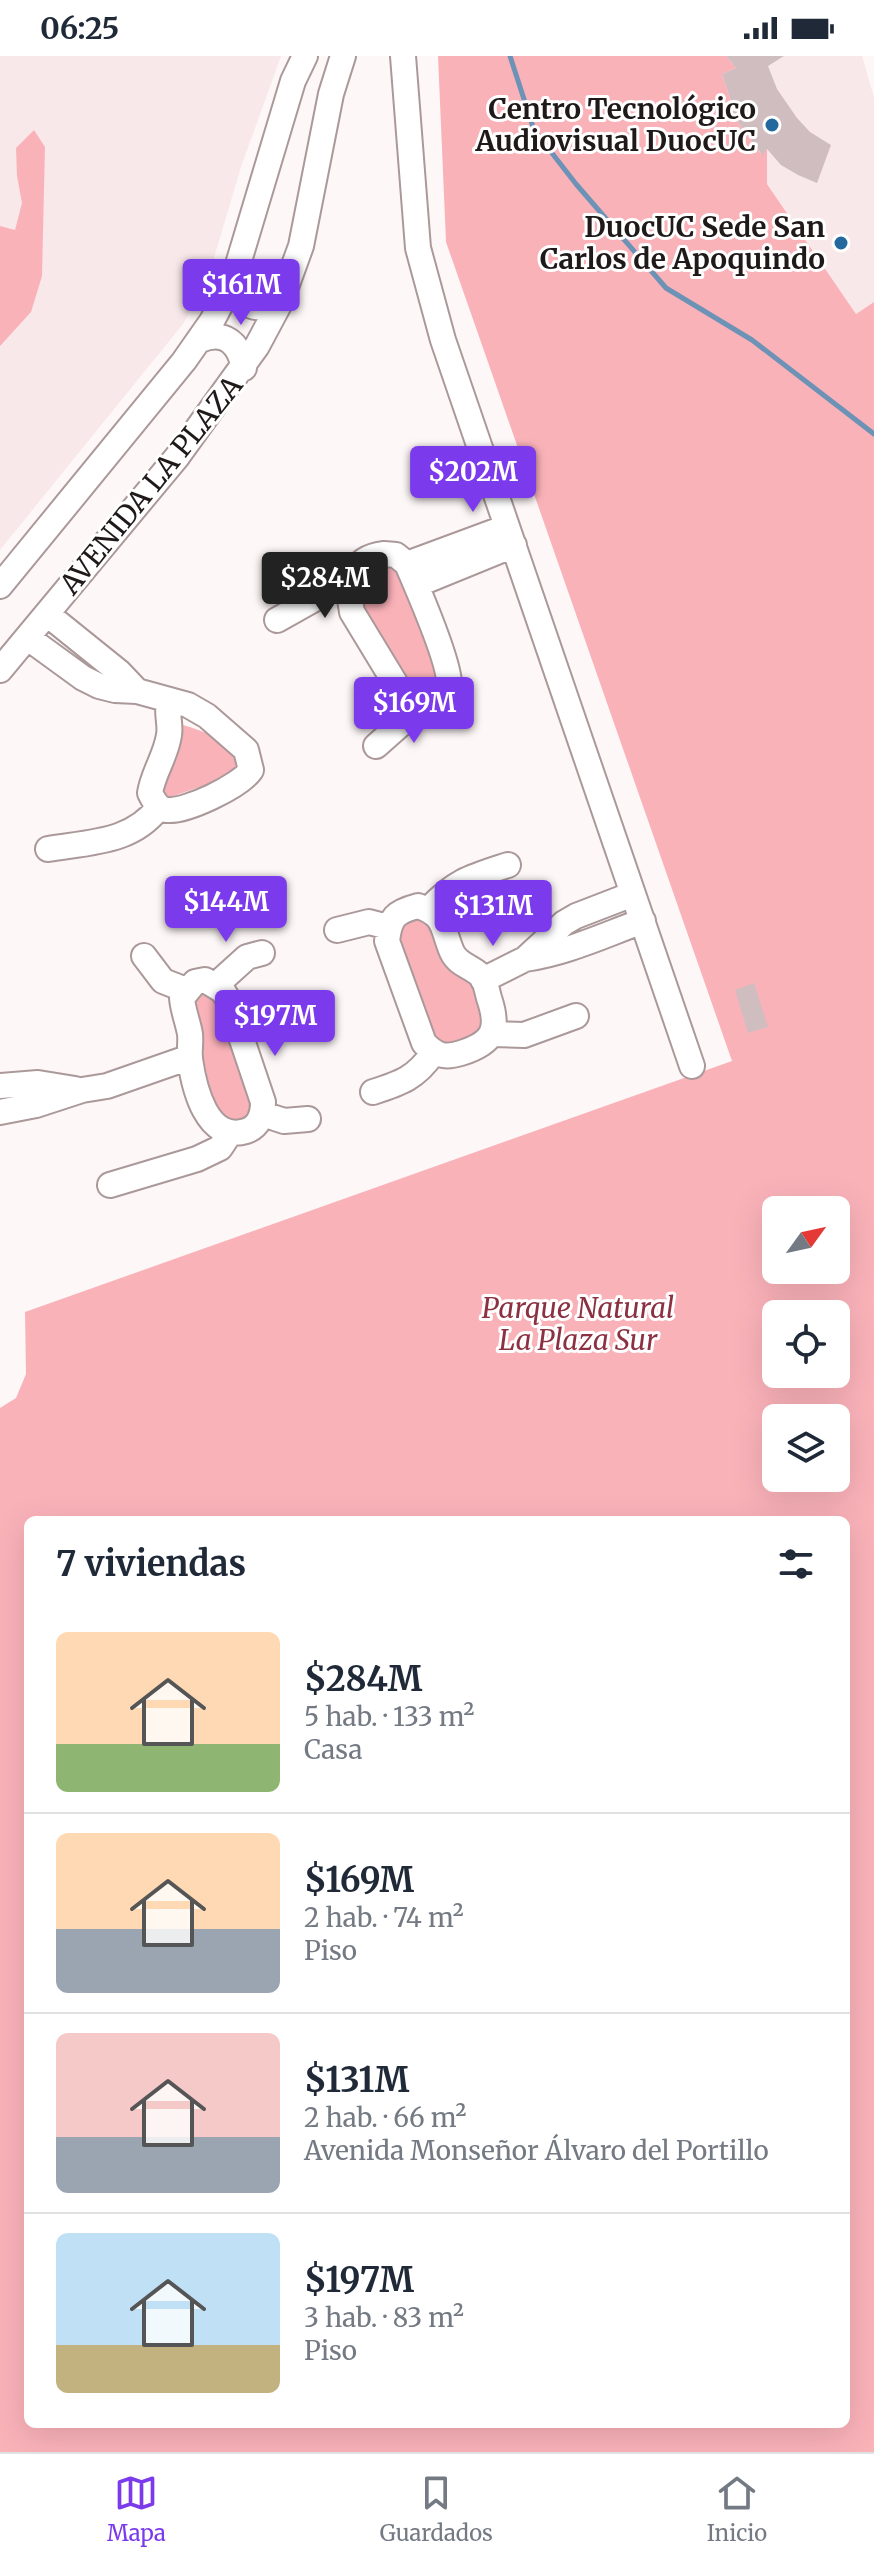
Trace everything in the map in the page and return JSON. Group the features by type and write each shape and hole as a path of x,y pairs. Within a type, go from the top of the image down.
{"street":[{"name":"AVENIDA LA PLAZA","path":"0,586 200,340 233,281 293,81 305,56"},
{"path":"403,56 418,248 443,340 692,1066"},
{"name":"AVENIDA LA PLAZA","path":"0,670 177,457 244,368 281,301 296,260 308,218 331,94 344,59"},
{"path":"233,281 236,293 245,303 257,308 281,301"},
{"path":"200,340 210,336 229,340 238,347 244,368"},
{"path":"412,575 510,536"},
{"path":"396,555 412,575 445,662 449,686 446,697 432,706 419,708 410,705 403,696 352,612 349,597 350,579 356,569 373,556 396,555"},
{"path":"277,620 350,579"},
{"path":"47,614 119,672 137,691"},
{"path":"28,638 99,686 137,691 188,705 207,716 246,750 251,770 245,778 222,793 168,810 159,807 150,793 152,779 169,735 169,702"},
{"path":"376,746 419,708"},
{"path":"48,849 123,836 140,828 159,807"},
{"path":"429,909 449,888 465,879 508,865"},
{"path":"483,980 525,959 564,923 588,910 633,894"},
{"path":"418,906 429,909 441,919 453,955 465,968 479,973 494,1013 492,1034 477,1048 448,1057 433,1053 424,1043 387,941 388,927 401,910 418,906"},
{"path":"525,959 578,947 643,921"},
{"path":"337,930 369,922 388,927"},
{"path":"216,985 247,957 262,953"},
{"path":"144,956 163,981 186,990"},
{"path":"205,980 216,985 229,1001 263,1102 263,1114 252,1129 239,1133 219,1129 210,1120 201,1101 190,1057 191,1041 182,998 195,982 205,980"},
{"path":"492,1034 524,1035 576,1016"},
{"path":"373,1092 401,1083 418,1073 433,1053"},
{"path":"0,1112 136,1077 190,1057"},
{"path":"0,1086 38,1083 82,1090"},
{"path":"263,1114 284,1121 308,1119"},
{"path":"110,1185 197,1159 220,1148 230,1133"}],"shaded area":[{"path":"0,56 281,56 241,167 208,278 183,324 0,550"},
{"name":"DuocUC Sede San Carlos de Apoquindo","path":"680,56 862,56 874,97 874,302 856,314"}],"green space":[{"name":"Parque Natural La Plaza Sur","path":"438,56 726,56 736,68 722,74 731,101 725,104 761,154 767,149 767,184 856,314 874,302 874,2452 0,2452 0,1408 16,1398 26,1374 25,1312 732,1061 446,242"},
{"path":"34,130 45,147 42,276 31,312 0,346 0,226 15,230 22,203 16,148"},
{"path":"386,560 401,571 441,676 440,695 421,704 356,599 359,577"},
{"path":"183,725 214,736 232,750 238,757 234,775 165,799 157,790 178,751"},
{"path":"417,914 433,923 453,968 477,987 484,1009 482,1034 439,1048 394,949 398,924"},
{"path":"202,989 222,1002 258,1108 245,1124 227,1124 212,1101 202,1032 188,997"}],"building":[{"name":"Centro Tecnológico Audiovisual DuocUC","path":"726,56 784,56 768,66 777,89 810,132 831,145 817,183 781,165 767,149 762,155 724,103 731,101 722,74 736,68"},
{"path":"754,983 768,1027 748,1033 735,990"}],"waterway":[{"path":"510,56 534,130 666,288 752,340 874,434"}],"place":[{"name":"Centro Tecnológico Audiovisual DuocUC","path":"772,125"},
{"name":"DuocUC Sede San Carlos de Apoquindo","path":"841,243"}]}
